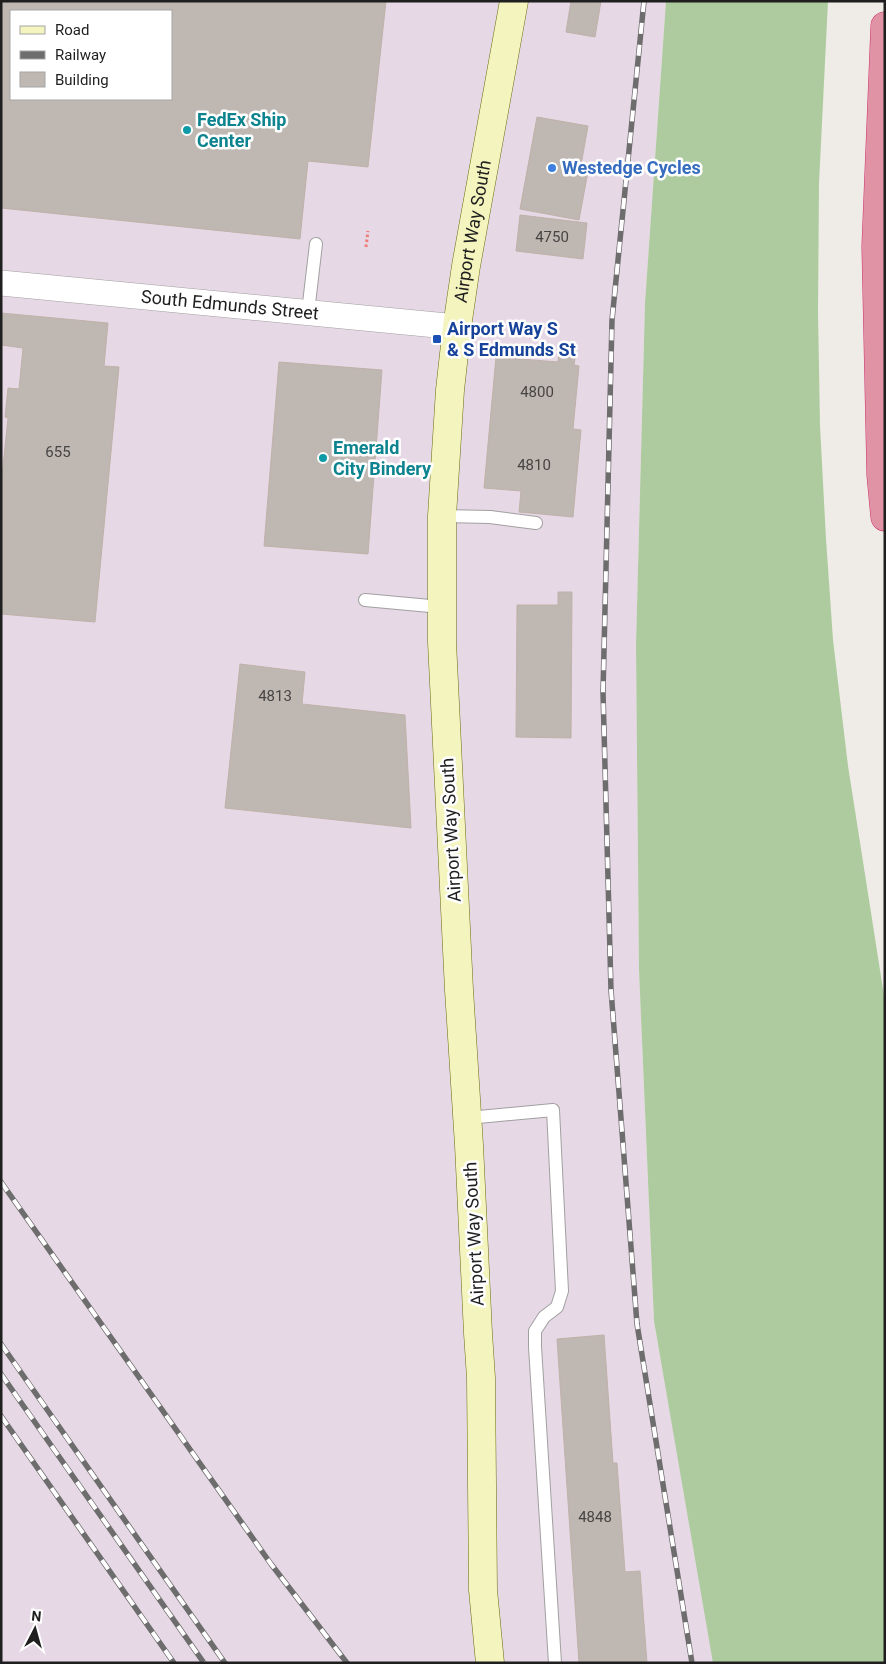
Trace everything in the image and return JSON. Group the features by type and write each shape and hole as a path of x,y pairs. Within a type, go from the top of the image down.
{"highway":[{"path":"885,26 876,246 882,475 885,518"}],"main road":[{"name":"Airport Way South","path":"490,1663 483,1590 480,1378 441,608 442,516 450,390 466,266 514,1"}],"street":[{"name":"South Edmunds Street","path":"1,283 458,327"}],"lane":[{"path":"308,312 316,244"},
{"path":"442,516 490,517 536,523"},
{"path":"365,600 441,608"},
{"path":"468,1118 553,1110 562,1291 557,1307 544,1317 535,1331 535,1347 555,1663"}],"path":[{"path":"366,246 368,230"}],"shaded area":[{"path":"1,1 666,1 645,303 636,645 639,970 654,1321 714,1663 1,1663"}],"green space":[{"path":"666,1 828,1 819,183 818,312 820,426 826,539 833,640 848,766 885,1002 885,1663 713,1663 654,1321 639,970 636,645 645,303"}],"building":[{"name":"FedEx Ship Center","path":"1,1 386,1 368,167 308,161 300,239 1,208"},
{"path":"571,1 601,1 595,37 566,32"},
{"path":"537,117 588,126 581,165 589,166 579,220 520,209"},
{"path":"520,215 587,223 583,259 516,251"},
{"path":"1,313 108,323 104,366 119,367 95,622 1,614 1,486 8,418 5,417 8,388 19,389 23,348 1,345"},
{"path":"559,350 576,352 574,365 579,366 573,429 581,430 573,517 519,512 521,491 484,488 496,357 558,362"},
{"name":"Emerald City Bindery","path":"279,362 382,370 368,554 264,546"},
{"path":"558,592 572,592 571,738 516,737 517,605 558,605"},
{"path":"240,664 305,672 302,704 405,715 411,828 225,808"},
{"path":"604,1335 613,1463 617,1463 625,1572 640,1571 647,1663 579,1663 557,1339"}],"railway":[{"path":"644,1 612,320 603,692 611,990 637,1324 692,1663"},
{"path":"1,1182 271,1564 347,1663"},
{"path":"1,1344 225,1663"},
{"path":"1,1374 204,1663"},
{"path":"1,1416 174,1663"}],"place":[{"name":"FedEx Ship Center","path":"187,130"},
{"name":"Westedge Cycles","path":"552,168"},
{"name":"Airport Way S & S Edmunds St","path":"437,339"},
{"name":"Emerald City Bindery","path":"323,458"}]}
